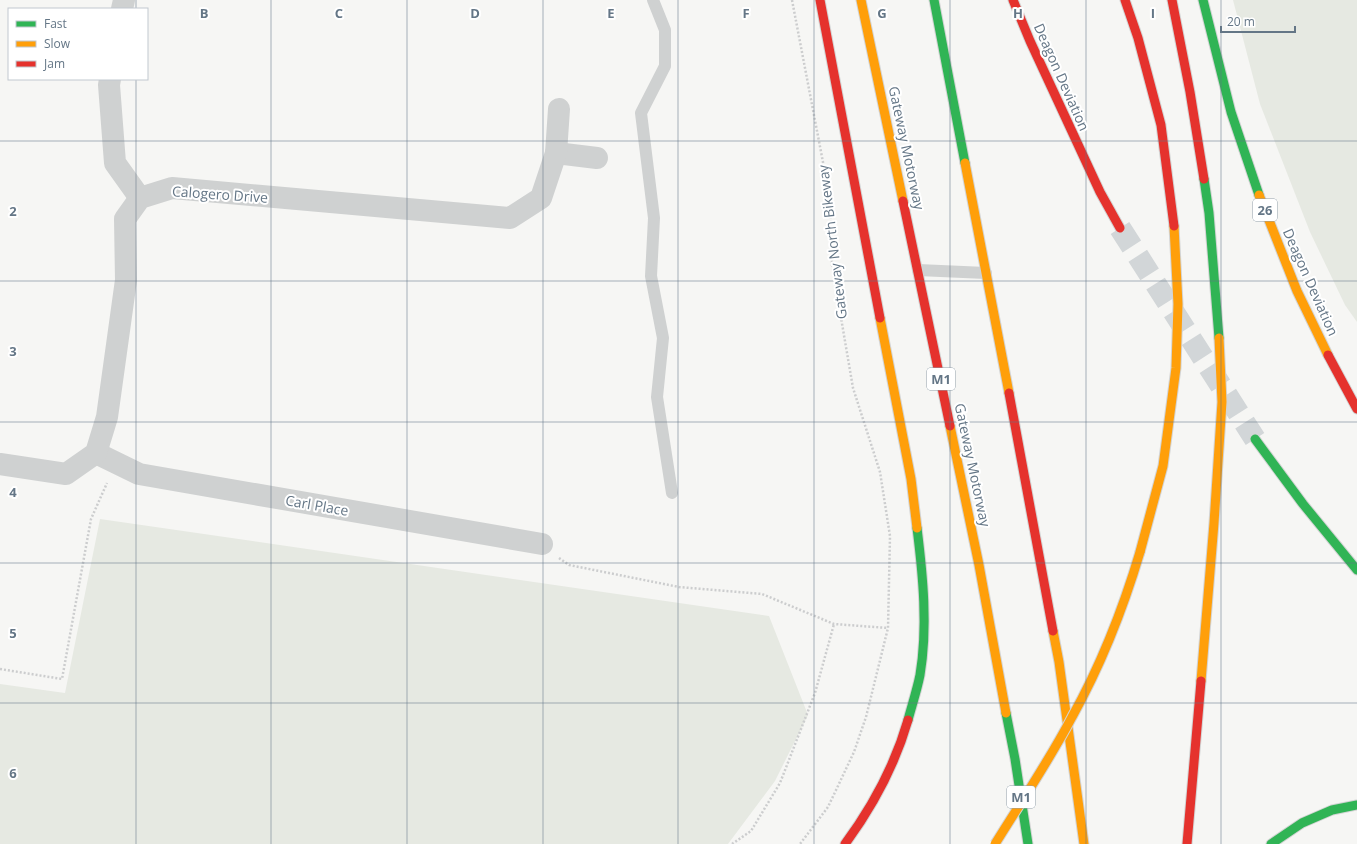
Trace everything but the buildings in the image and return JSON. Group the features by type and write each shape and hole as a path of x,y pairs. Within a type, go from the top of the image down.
{"highway":[{"path":"820,0 912,479 920,538 923,581 923,628 920,674 911,712 896,754 881,786 866,815 845,844"},
{"name":"Gateway Motorway","path":"861,0 979,565 1015,759 1028,844"},
{"path":"934,0 1020,449 1058,662 1084,844"},
{"name":"Deagon Deviation","path":"1013,0 1030,41 1100,192 1120,228"},
{"path":"995,844 1039,774 1082,699 1116,625 1131,584 1163,466 1176,368 1178,304 1175,230 1161,125 1138,38 1125,0"},
{"path":"1172,0 1190,92 1209,213 1217,308 1222,402 1214,523 1187,844"},
{"name":"Deagon Deviation","path":"1203,0 1230,112 1262,202 1297,291 1357,409"},
{"path":"1255,440 1303,504 1357,570"},
{"path":"1271,844 1302,823 1332,810 1357,804"}],"street":[{"path":"0,464 66,474 96,453 106,417 126,280 124,219 140,198 115,163 110,80"},
{"name":"Calogero Drive","path":"140,198 172,188 510,218 541,198 556,153 559,109"},
{"path":"556,153 597,158"},
{"name":"Carl Place","path":"96,453 139,474 542,544"}],"lane":[{"path":"653,0 665,30 665,66 641,113 654,218 651,276 663,338 657,397 672,493"},
{"path":"918,270 986,273"}],"path":[{"name":"Gateway North Bikeway","path":"792,0 826,178 831,220 832,265 853,388 880,472 890,536 888,628 866,717 854,752 828,807 800,844"},
{"path":"0,669 62,679 91,519 116,462"},
{"path":"542,544 568,565 679,587 762,594 834,624 888,628"},
{"path":"732,844 751,831 780,783 815,693 834,624"}],"shaded area":[{"path":"1233,0 1357,0 1357,322 1345,305 1310,232 1260,104"},
{"path":"100,519 769,616 808,715 775,781 728,844 0,844 0,684 65,693"}],"tunnel":[{"path":"1120,228 1255,439"}],"traffic: fast":[{"path":"934,0 965,163"},
{"path":"1203,0 1231,112 1259,195"},
{"path":"1204,179 1209,213 1219,338"},
{"path":"1255,439 1303,504 1357,570"},
{"path":"908,720 920,675 924,639 923,583 917,528"},
{"path":"1006,713 1015,759 1028,844"},
{"path":"1271,844 1302,823 1332,810 1357,805"}],"traffic: slow":[{"path":"861,0 903,201"},
{"path":"965,163 1009,393"},
{"path":"1259,195 1297,291 1328,355"},
{"path":"1140,552 1163,466 1176,368 1178,304 1174,226"},
{"path":"880,318 911,479 917,528"},
{"path":"1201,681 1222,402 1219,338"},
{"path":"950,426 979,565 1006,713"},
{"path":"995,844 1054,750 1083,697 1102,657 1126,595 1140,552"},
{"path":"1053,631 1059,662 1084,844"}],"traffic: jam":[{"path":"820,0 880,318"},
{"path":"1013,0 1030,41 1100,192 1120,228"},
{"path":"1125,0 1138,38 1161,125 1174,226"},
{"path":"1172,0 1190,92 1204,179"},
{"path":"903,201 950,426"},
{"path":"1328,355 1357,409"},
{"path":"1009,393 1053,631"},
{"path":"1187,844 1201,681"},
{"path":"845,844 865,815 882,785 897,753 908,720"}]}
